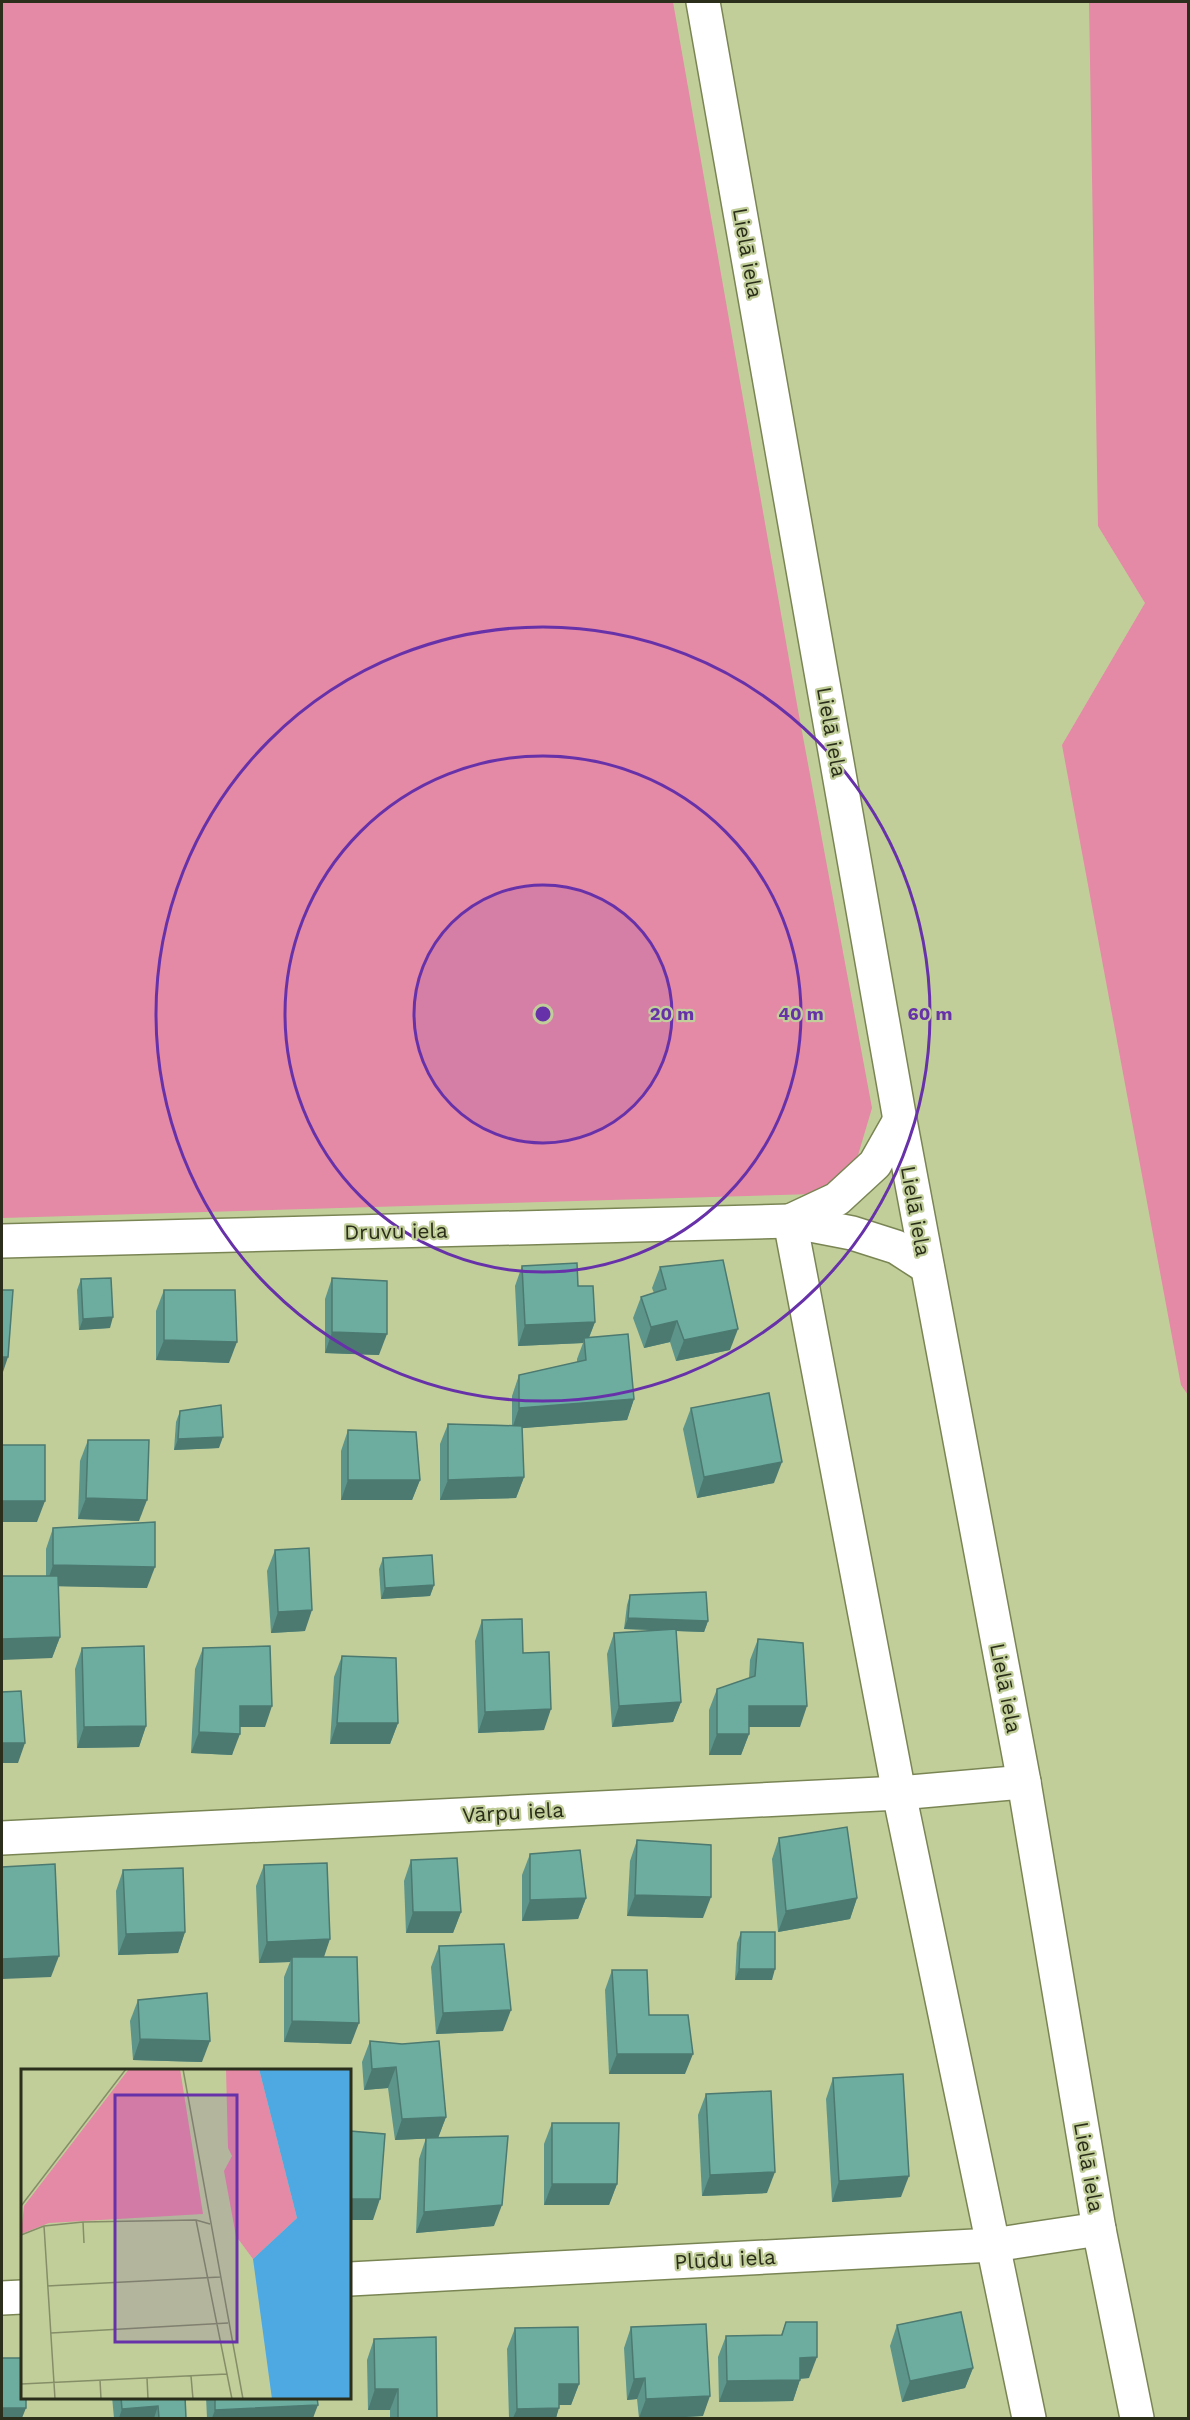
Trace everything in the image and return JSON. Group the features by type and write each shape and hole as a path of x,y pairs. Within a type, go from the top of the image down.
{"street":[{"name":"Lielā iela","path":"704,2 900,1120 1024,1782 1100,2229 1137,2418"},
{"name":"Druvu iela","path":"790,1221 837,1200 874,1164 900,1120"},
{"name":"Druvu iela","path":"2,1241 790,1221 852,1233 896,1247 927,1267"},
{"path":"790,1221 899,1793 1029,2418"},
{"name":"Vārpu iela","path":"2,1838 899,1793 1024,1782"},
{"name":"Plūdu iela","path":"351,2279 993,2245 1100,2229"},
{"path":"2,2298 21,2297"}],"shaded area":[{"path":"2,2 673,2 798,710 872,1108 856,1162 814,1194 2,1218"},
{"path":"1089,2 1188,2 1188,1395 1181,1385 1062,745 1145,603 1098,526"}],"building":[{"path":"723,1260 738,1329 684,1340 677,1321 651,1327 641,1297 666,1289 660,1267"},
{"path":"577,1263 578,1286 593,1286 595,1322 525,1325 522,1266"},
{"path":"111,1278 113,1317 83,1319 81,1279"},
{"path":"332,1278 387,1281 387,1334 332,1332"},
{"path":"2,1290 13,1290 8,1357 2,1357"},
{"path":"164,1290 235,1290 237,1342 164,1340"},
{"path":"628,1334 634,1399 519,1408 519,1375 586,1360 584,1338"},
{"path":"769,1393 782,1462 704,1477 691,1408"},
{"path":"221,1405 223,1437 178,1439 180,1411"},
{"path":"448,1424 522,1426 524,1477 448,1480"},
{"path":"348,1430 416,1432 420,1480 348,1480"},
{"path":"88,1440 149,1440 147,1500 86,1498"},
{"path":"2,1445 45,1445 45,1501 2,1501"},
{"path":"155,1522 155,1567 53,1565 53,1528"},
{"path":"309,1548 312,1610 278,1612 275,1550"},
{"path":"432,1555 434,1585 385,1588 383,1558"},
{"path":"2,1576 58,1576 60,1637 2,1639"},
{"path":"706,1592 708,1621 628,1618 630,1595"},
{"path":"522,1619 523,1653 549,1652 551,1709 485,1712 482,1620"},
{"path":"676,1629 681,1702 619,1706 614,1633"},
{"path":"758,1639 803,1643 807,1706 749,1706 749,1734 717,1734 717,1689 755,1676"},
{"path":"144,1646 146,1726 84,1727 82,1648"},
{"path":"270,1646 272,1706 240,1706 240,1734 199,1732 203,1648"},
{"path":"342,1656 396,1658 398,1723 337,1723"},
{"path":"21,1691 25,1743 2,1743 2,1692"},
{"path":"847,1827 857,1898 786,1911 779,1838"},
{"path":"637,1840 711,1845 711,1897 635,1895"},
{"path":"580,1850 586,1898 530,1900 530,1854"},
{"path":"457,1858 461,1912 413,1912 411,1860"},
{"path":"327,1863 330,1939 267,1942 264,1865"},
{"path":"55,1864 59,1956 2,1959 2,1867"},
{"path":"183,1868 185,1932 126,1934 123,1870"},
{"path":"741,1932 775,1932 775,1969 739,1969"},
{"path":"504,1944 511,2010 443,2013 439,1946"},
{"path":"292,1957 357,1957 359,2023 292,2021"},
{"path":"612,1970 647,1970 649,2015 688,2015 693,2054 617,2054"},
{"path":"207,1993 210,2041 140,2039 138,2000"},
{"path":"370,2041 402,2044 439,2041 446,2117 402,2119 396,2067 372,2069"},
{"path":"903,2074 909,2176 839,2181 833,2078"},
{"path":"771,2091 775,2172 710,2175 706,2094"},
{"path":"552,2123 619,2123 617,2184 552,2184"},
{"path":"351,2131 385,2134 380,2199 351,2199"},
{"path":"508,2136 502,2205 424,2212 426,2138"},
{"path":"961,2312 973,2368 910,2381 897,2325"},
{"path":"786,2322 817,2322 817,2357 800,2358 800,2380 727,2381 726,2336 782,2335"},
{"path":"706,2324 710,2396 646,2399 645,2378 634,2379 631,2327"},
{"path":"578,2327 579,2384 559,2384 559,2408 517,2409 515,2328"},
{"path":"436,2337 437,2418 398,2418 398,2389 375,2389 374,2339"},
{"path":"2,2358 21,2358 21,2399 26,2399 26,2408 2,2408"},
{"path":"121,2399 185,2399 186,2418 159,2418 158,2406 122,2409"},
{"path":"215,2399 317,2399 318,2405 215,2410"}]}
